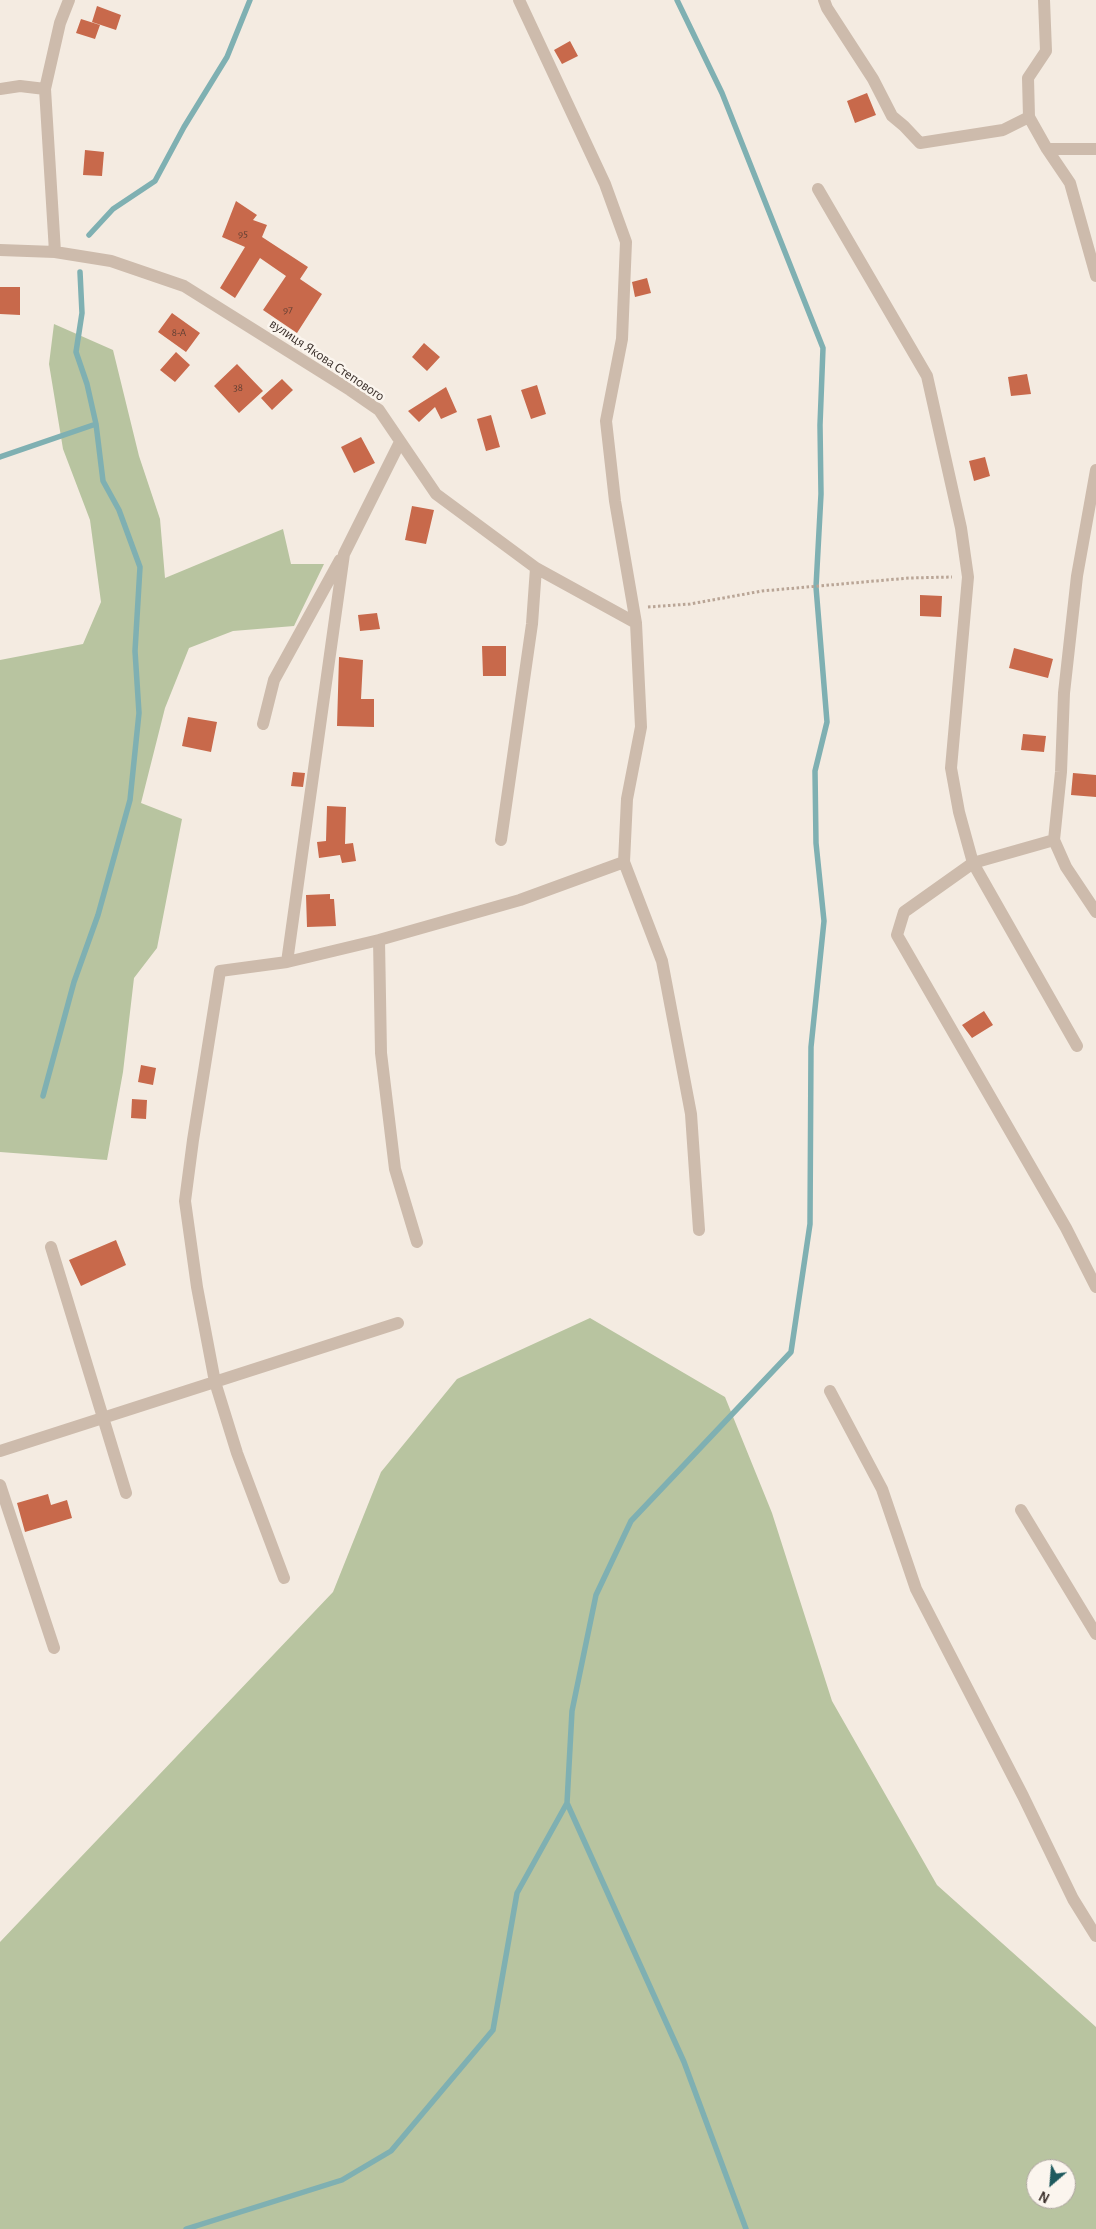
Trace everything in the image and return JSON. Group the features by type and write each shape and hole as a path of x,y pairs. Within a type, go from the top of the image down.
{"street":[{"path":"54,252 45,89 60,23 68,0"},
{"path":"519,0 560,83 605,184 626,242 622,338 606,420 615,501 636,623 641,727 626,799 624,862 662,961 690,1114 699,1230"},
{"path":"824,0 827,8 873,79 892,116 920,143 1003,130 1029,117"},
{"path":"1044,0 1046,51 1028,78 1029,117 1047,149 1070,183 1096,276"},
{"path":"0,89 20,86 45,89"},
{"path":"1047,149 1096,149"},
{"path":"818,189 926,376 961,528 968,577 951,768 959,812 973,863 1077,1046"},
{"name":"вулиця Якова Степового","path":"0,250 54,252 111,261 184,286 379,410 436,494 536,568 636,623"},
{"path":"263,724 274,680 344,554 400,442"},
{"path":"1096,470 1076,586 1064,693 1061,772 1054,840 1066,867 1096,912"},
{"path":"287,962 344,554"},
{"path":"501,840 531,634 536,568"},
{"path":"1054,840 973,863 904,912 897,935 1066,1228 1096,1287"},
{"path":"284,1578 237,1453 215,1382 197,1287 185,1201 220,971 287,962 379,940 520,900 624,862"},
{"path":"379,940 381,1053 395,1169 417,1242"},
{"path":"51,1247 126,1493"},
{"path":"0,1451 398,1323"},
{"path":"830,1391 882,1489 916,1589 1023,1796 1073,1899 1096,1936"},
{"path":"0,1485 54,1648"},
{"path":"1022,1510 1096,1634"}],"path":[{"path":"633,608 690,604 762,591 909,578 968,577"}],"green space":[{"path":"54,324 113,350 139,456 160,519 165,578 283,529 291,564 324,564 294,626 233,631 189,648 165,708 141,803 182,819 157,948 134,978 123,1072 107,1160 0,1152 0,660 83,644 101,602 90,520 63,449 49,364"},
{"path":"590,1318 725,1397 772,1513 832,1701 937,1885 1096,2027 1096,2229 0,2229 0,1942 333,1592 381,1472 457,1379"}],"building":[{"path":"97,6 121,15 116,30 92,22"},
{"path":"81,19 100,25 95,39 76,33"},
{"path":"570,41 578,56 562,64 554,50"},
{"path":"867,93 876,115 855,123 847,101"},
{"path":"85,150 104,152 102,176 83,175"},
{"path":"236,201 257,215 253,220 267,225 262,237 308,267 300,279 322,294 297,333 263,310 286,276 260,258 235,298 220,288 245,247 222,237"},
{"path":"647,278 651,293 635,297 632,282"},
{"path":"0,287 20,287 20,315 0,314"},
{"path":"172,313 200,333 186,352 158,332"},
{"path":"424,343 440,357 427,371 412,357"},
{"path":"176,352 190,365 175,382 160,370"},
{"path":"237,364 263,391 239,413 214,386"},
{"path":"1027,374 1031,394 1011,396 1008,377"},
{"path":"282,379 293,390 272,410 261,398"},
{"path":"537,385 546,414 531,419 521,390"},
{"path":"446,387 457,412 441,419 435,407 419,422 408,411"},
{"path":"491,415 500,447 486,451 477,419"},
{"path":"361,437 375,463 354,473 341,447"},
{"path":"985,457 990,476 974,481 969,461"},
{"path":"412,506 434,510 426,544 405,540"},
{"path":"920,595 942,596 941,617 920,616"},
{"path":"377,613 380,629 360,631 358,615"},
{"path":"482,646 506,646 506,676 483,676"},
{"path":"1014,648 1053,659 1048,678 1009,668"},
{"path":"339,657 363,660 361,699 374,699 374,727 337,726"},
{"path":"188,717 217,722 211,752 182,746"},
{"path":"1023,734 1046,736 1044,752 1021,750"},
{"path":"293,772 305,773 303,787 291,786"},
{"path":"1073,773 1096,775 1096,797 1071,795"},
{"path":"327,806 346,807 345,844 353,843 356,861 342,863 340,855 319,858 317,842 326,841"},
{"path":"330,894 330,899 334,899 336,926 307,927 306,895"},
{"path":"984,1011 993,1025 972,1038 962,1025"},
{"path":"141,1065 156,1068 153,1085 138,1082"},
{"path":"132,1099 147,1100 146,1119 131,1118"},
{"path":"116,1240 126,1265 81,1286 69,1260"},
{"path":"48,1494 51,1505 67,1500 72,1518 25,1532 17,1503"}],"waterway":[{"path":"89,235 113,209 155,181 184,127 227,57 250,0"},
{"path":"677,0 722,93 823,348 820,425 821,494 816,587 827,722 815,771 816,843 824,921 811,1047 810,1224 791,1352 631,1521 596,1595 572,1711 567,1803 684,2062 746,2229"},
{"path":"43,1096 74,982 98,915 130,800 139,713 135,651 140,567 119,510 103,481 96,424 87,384 76,352 82,313 80,272"},
{"path":"0,457 96,424"},
{"path":"186,2229 342,2180 391,2151 493,2030 517,1893 567,1803"}]}
